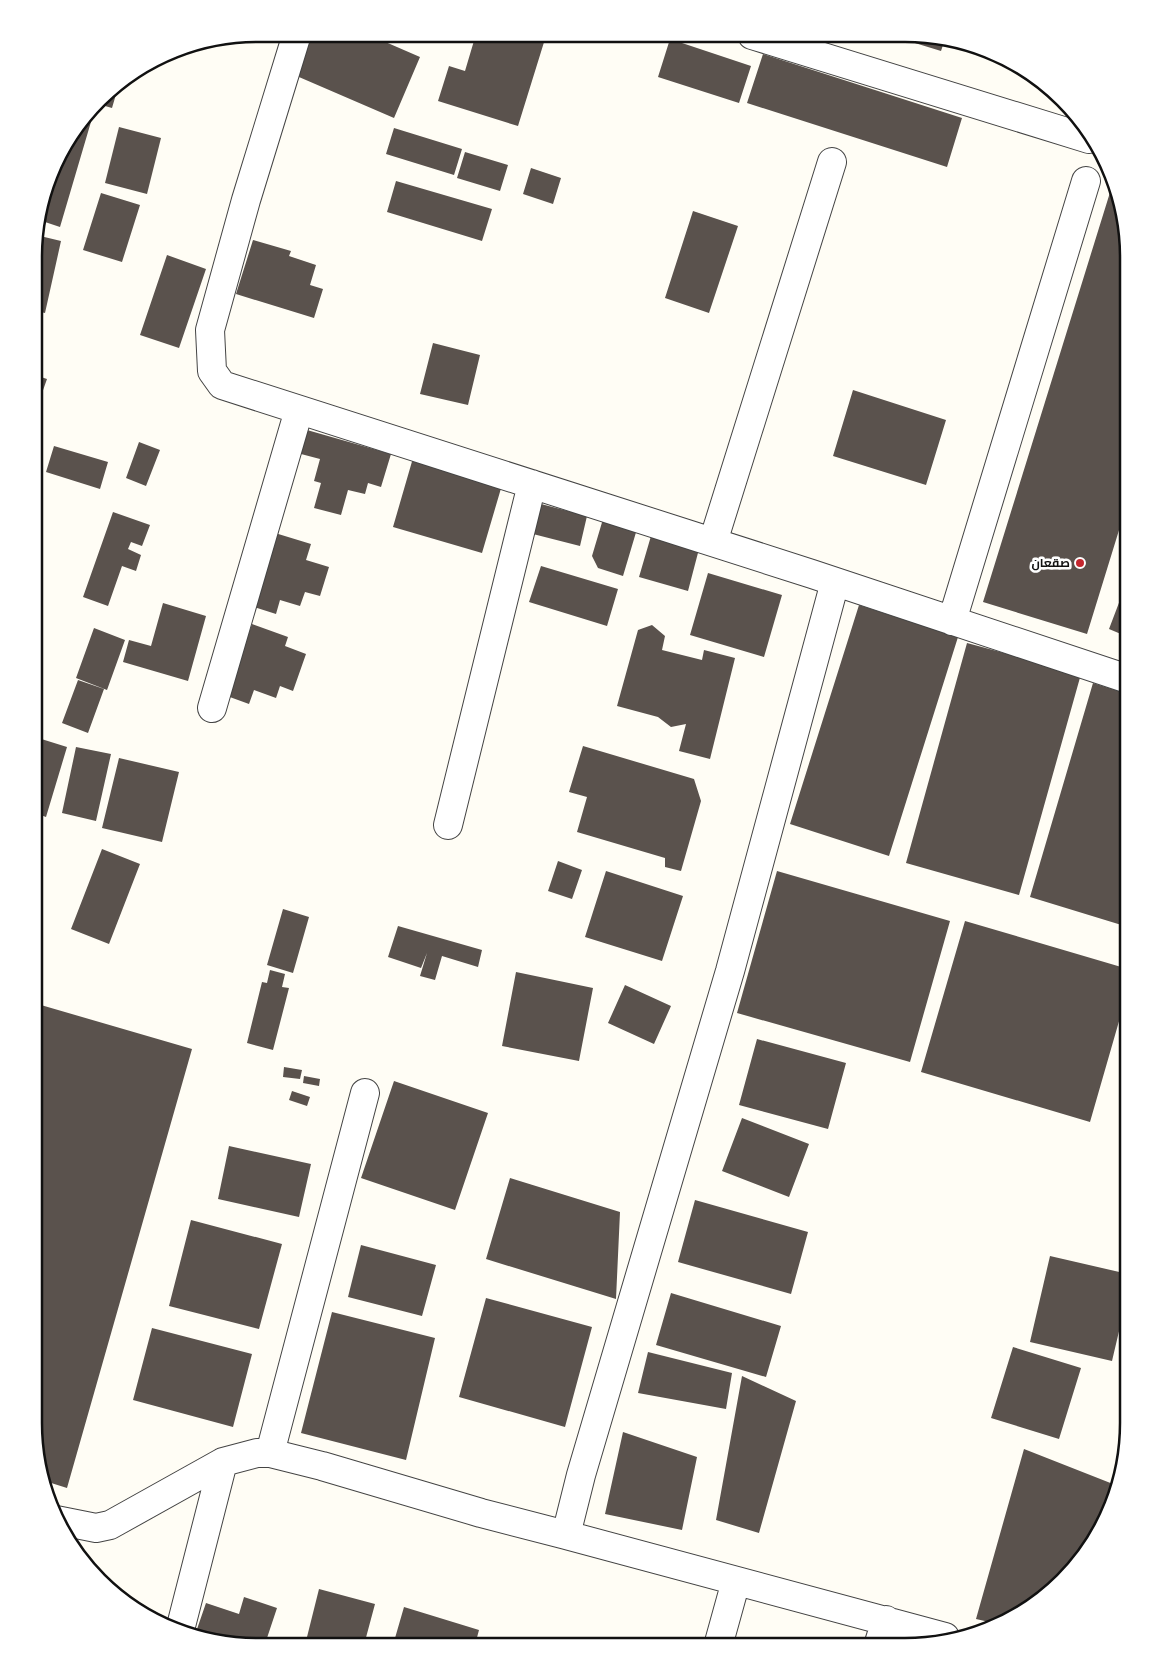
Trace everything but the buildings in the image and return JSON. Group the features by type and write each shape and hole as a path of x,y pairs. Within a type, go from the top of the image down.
{"street":[{"path":"295,42 246,200 210,330 212,371 222,385 836,582 1120,676"},
{"path":"804,42 826,45 1082,136"},
{"path":"712,542 832,162"},
{"path":"952,621 1086,181"},
{"path":"212,708 299,410"},
{"path":"448,826 532,484"},
{"path":"566,1535 581,1474 730,971 836,582"},
{"path":"270,1454 365,1093"},
{"path":"67,1522 96,1528 110,1525 223,1462 250,1454 270,1454 322,1466 481,1513 937,1635"},
{"path":"182,1623 223,1462"},
{"path":"720,1638 736,1581"},
{"path":"880,1638 886,1620"}],"place":[{"name":"صقعان","path":"1080,563"}]}
